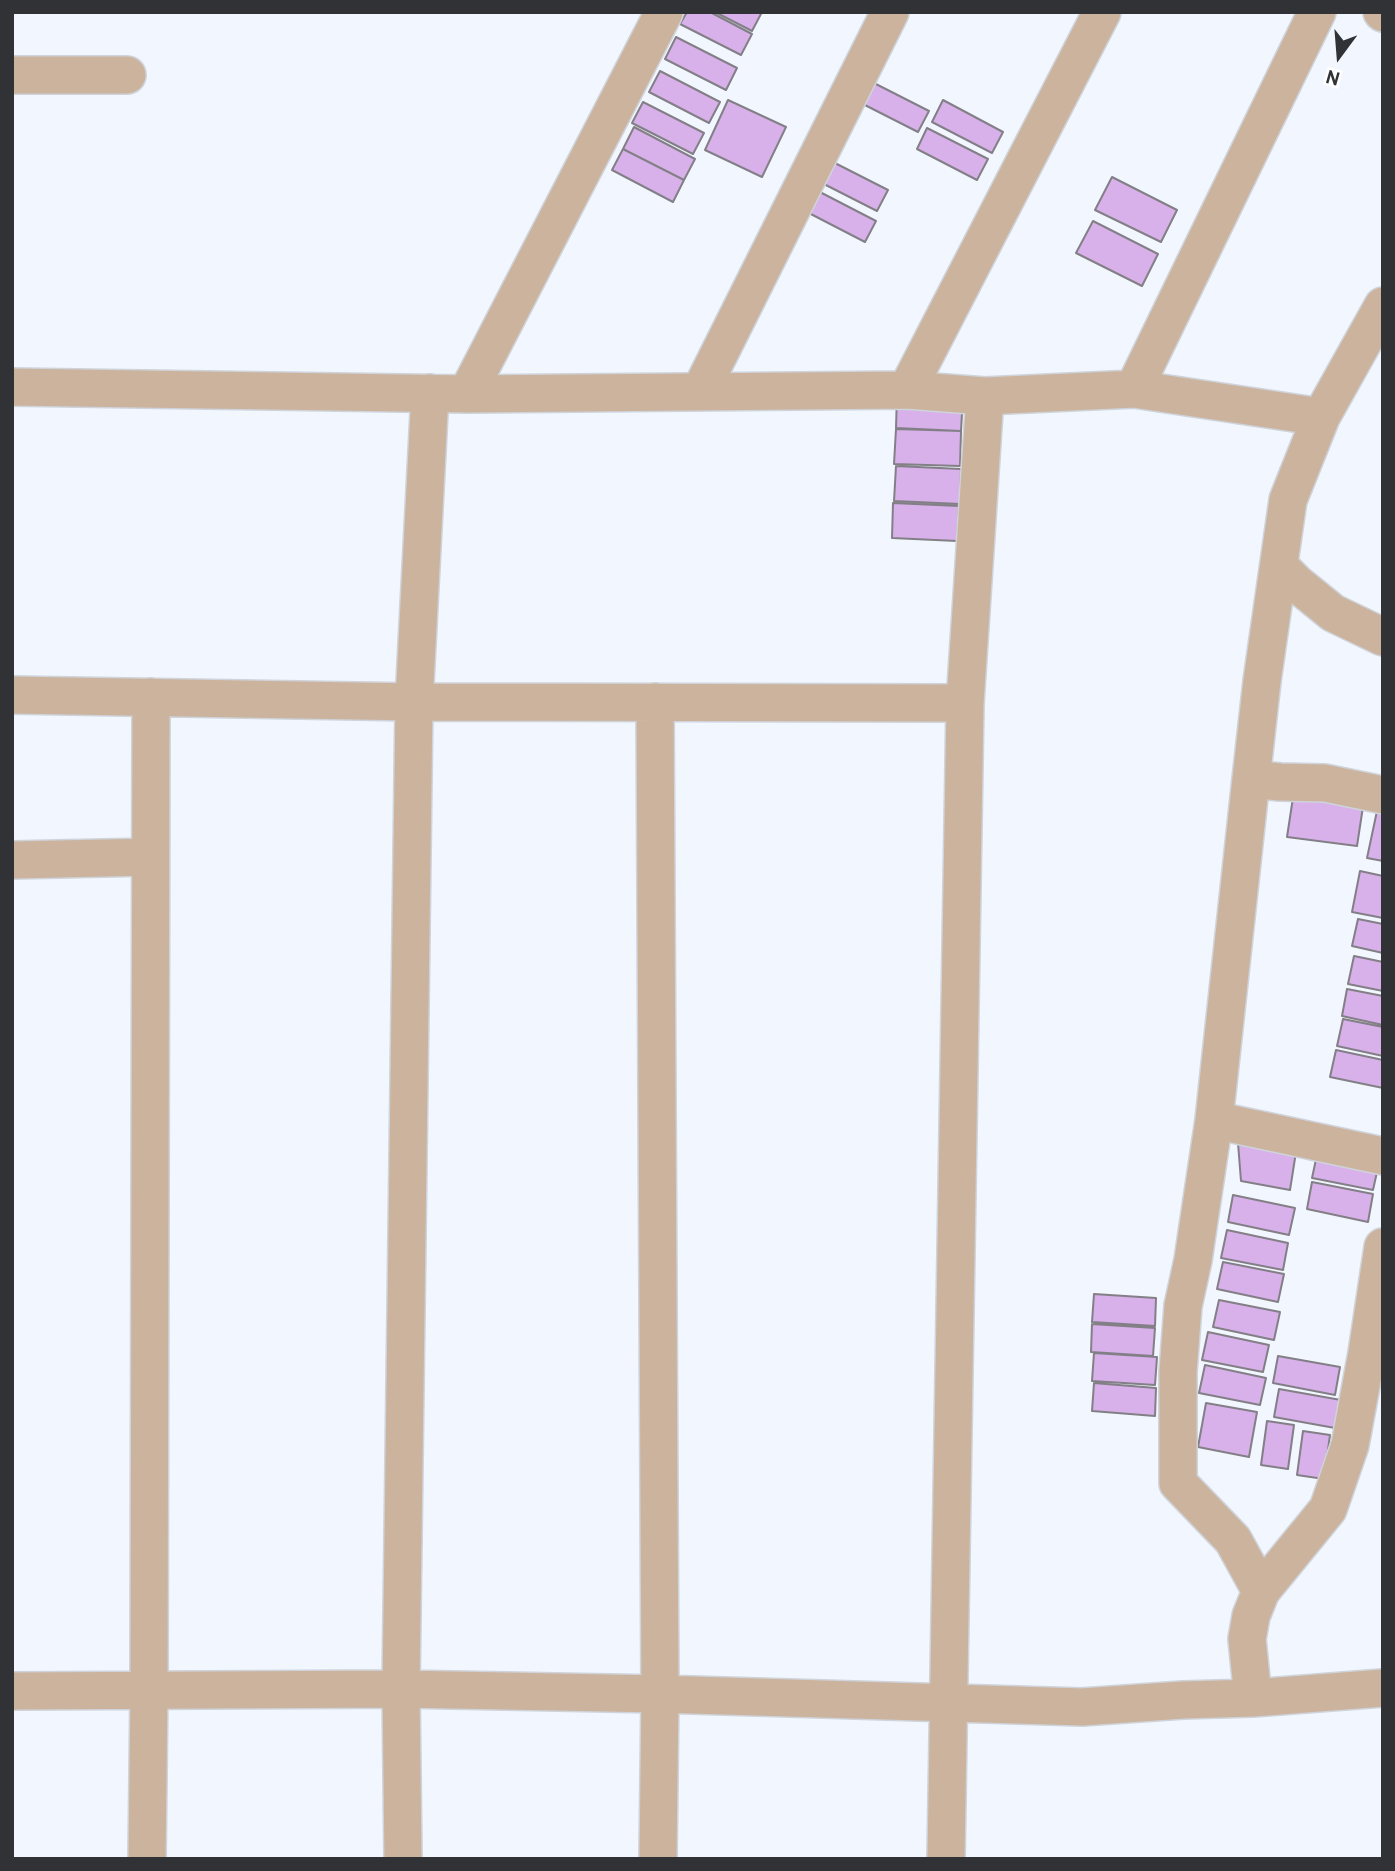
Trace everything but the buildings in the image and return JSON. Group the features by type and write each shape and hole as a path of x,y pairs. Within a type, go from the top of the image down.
{"street":[{"path":"467,394 664,12"},
{"path":"700,392 890,12"},
{"path":"907,390 1102,12"},
{"path":"1134,389 1317,12"},
{"path":"12,75 127,75"},
{"path":"1261,1591 1233,1540 1178,1483 1178,1372 1183,1306 1194,1260 1214,1120 1262,681 1288,500 1321,417 1383,306"},
{"path":"12,387 467,394 907,390 985,396 1134,389 1321,417"},
{"path":"403,1859 401,1689 414,702 430,393"},
{"path":"946,1859 965,703 985,396"},
{"path":"1279,566 1333,613 1383,637"},
{"path":"12,695 414,702 965,703"},
{"path":"148,1859 151,697"},
{"path":"654,702 660,1694 658,1859"},
{"path":"1251,779 1325,783 1383,795"},
{"path":"12,860 150,858"},
{"path":"1214,1120 1383,1156"},
{"path":"1253,1698 1247,1639 1251,1616 1261,1591 1328,1509 1350,1445 1383,1247"},
{"path":"12,1691 401,1689 1082,1707 1383,1688"}]}
